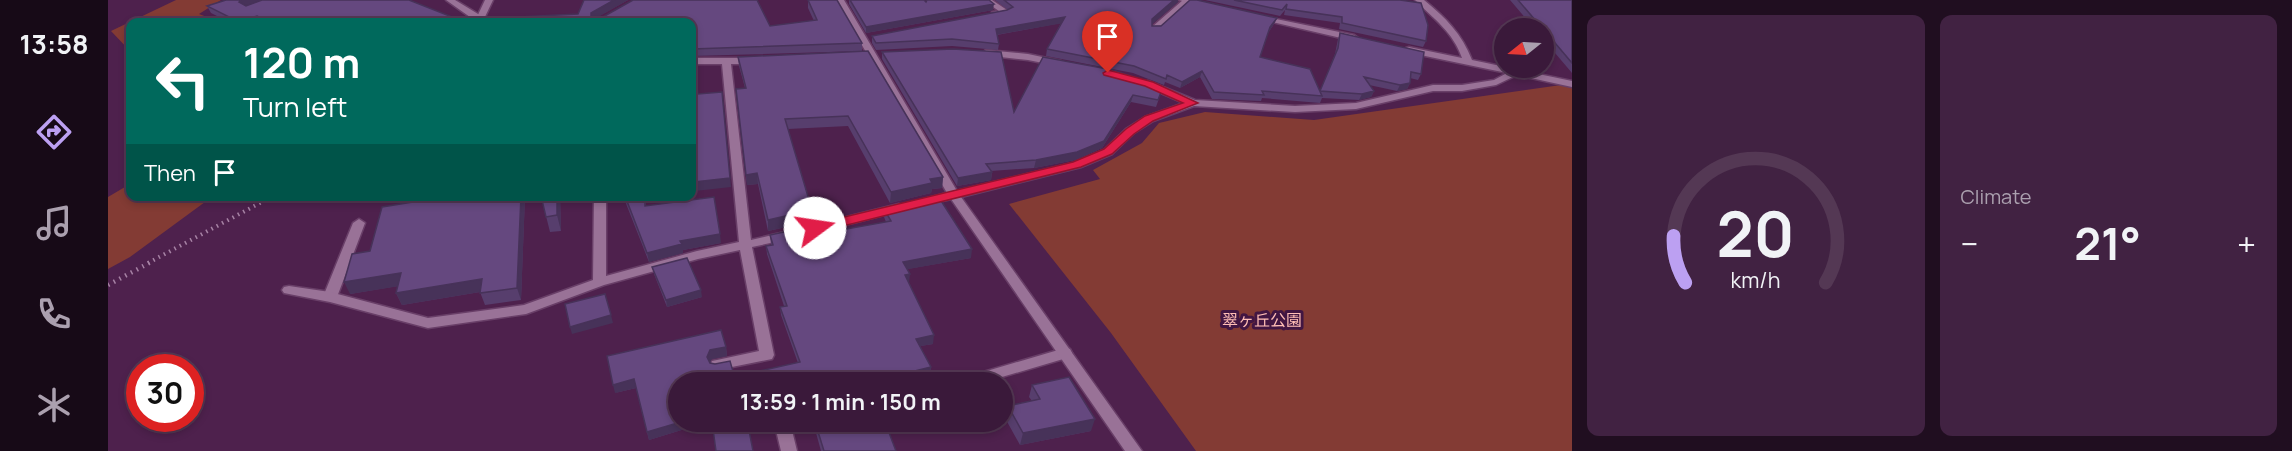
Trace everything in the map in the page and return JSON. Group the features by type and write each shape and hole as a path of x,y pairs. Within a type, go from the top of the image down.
{"street":[{"path":"450,0 477,18"},
{"path":"482,18 489,0"},
{"path":"840,0 869,38 872,54 954,195 1134,451"},
{"path":"984,16 1006,12 987,0"},
{"path":"1155,29 1185,0 1208,6"},
{"path":"1419,0 1444,21 1462,42 1468,63"},
{"path":"1254,16 1366,40"},
{"path":"1400,48 1494,66"},
{"path":"972,52 1028,57 1072,66"},
{"path":"696,61 759,60"},
{"path":"717,365 767,355 745,245 726,62"},
{"path":"1554,73 1572,75"},
{"path":"1138,81 1193,103 1295,108 1356,106 1433,88 1462,88 1496,82 1502,78"},
{"path":"1549,78 1572,84"},
{"path":"289,290 330,297 428,322 526,309 599,282 697,255 1077,165 1108,152 1130,131 1149,119 1193,103"},
{"path":"599,282 600,201"},
{"path":"330,297 359,223"},
{"path":"1001,372 1065,353"},
{"path":"784,432 789,451"}],"path":[{"path":"108,285 264,201"}],"green space":[{"path":"176,0 221,0 199,14 210,18 138,18"},
{"path":"126,24 126,47 111,31"},
{"name":"翠ヶ丘公園","path":"1561,85 1572,87 1572,451 1196,451 1111,333 1009,204 1100,179 1093,170 1142,143 1159,123 1205,112 1314,120"},
{"path":"126,186 126,201 207,201 130,257 108,269 108,197"}],"building":[{"path":"226,0 241,0 239,2 246,6 262,0 409,0 454,18 261,18 257,16 231,18 207,6"},
{"path":"584,0 614,0 591,13 591,16 603,17 633,0 757,0 770,26 817,20 808,0 837,0 862,43 696,49 696,18 500,18 578,14"},
{"path":"850,0 924,0 926,2 927,0 989,0 994,4 866,27"},
{"path":"1004,0 1174,0 1152,19 1152,26 1161,26 1190,0 1277,18 1270,27 1260,57 1310,69 1322,96 1262,91 1264,95 1214,92 1202,71 1182,82 1167,75 1166,79 1134,66 1047,49 1065,17 996,29 999,44 952,39 876,43 872,36 1013,7"},
{"path":"1234,0 1400,0 1421,3 1428,25 1426,41 1342,23 1342,17 1286,9 1287,4 1282,10"},
{"path":"1518,0 1572,0 1572,63 1554,42 1554,18 1533,18"},
{"path":"1340,33 1424,52 1421,74 1411,72 1410,83 1400,85 1364,77 1374,91 1362,94 1320,91 1338,48"},
{"path":"953,49 1001,52 1014,112 1043,57 1113,70 1163,87 1158,100 1133,95 1104,141 1077,152 1036,160 986,164 992,172 958,178 882,52"},
{"path":"868,51 943,177 930,179 932,183 891,192 848,116 785,119 812,210 768,220 757,173 746,175 736,89 746,88 738,57"},
{"path":"696,80 698,94 722,92 730,178 696,182"},
{"path":"938,196 972,249 903,262 910,274 905,275 934,335 916,339 931,367 911,372 755,372 800,362 780,307 787,306 766,246 773,245 770,235 816,225 819,234 891,221 884,209"},
{"path":"714,197 720,234 680,241 682,244 647,253 627,201 645,201 645,206"},
{"path":"419,201 521,201 517,288 480,293 482,279 396,293 401,273 344,282 352,254 370,251 382,207"},
{"path":"542,201 557,201 557,215 546,217"},
{"path":"687,258 701,290 666,300 652,267"},
{"path":"605,294 611,315 570,327 565,304"},
{"path":"721,330 726,347 710,350 707,357 710,363 715,364 730,361 733,372 668,372 668,426 647,432 634,379 613,385 607,356"},
{"path":"1069,377 1095,419 1023,433 1013,415 1013,405 1040,399 1032,385"},
{"path":"713,432 749,432 753,451 716,451"},
{"path":"818,432 889,432 896,451 824,451"}],"route":[{"path":"815,228 1077,165 1108,152 1130,131 1149,119 1193,103 1149,84 1108,73"}]}
